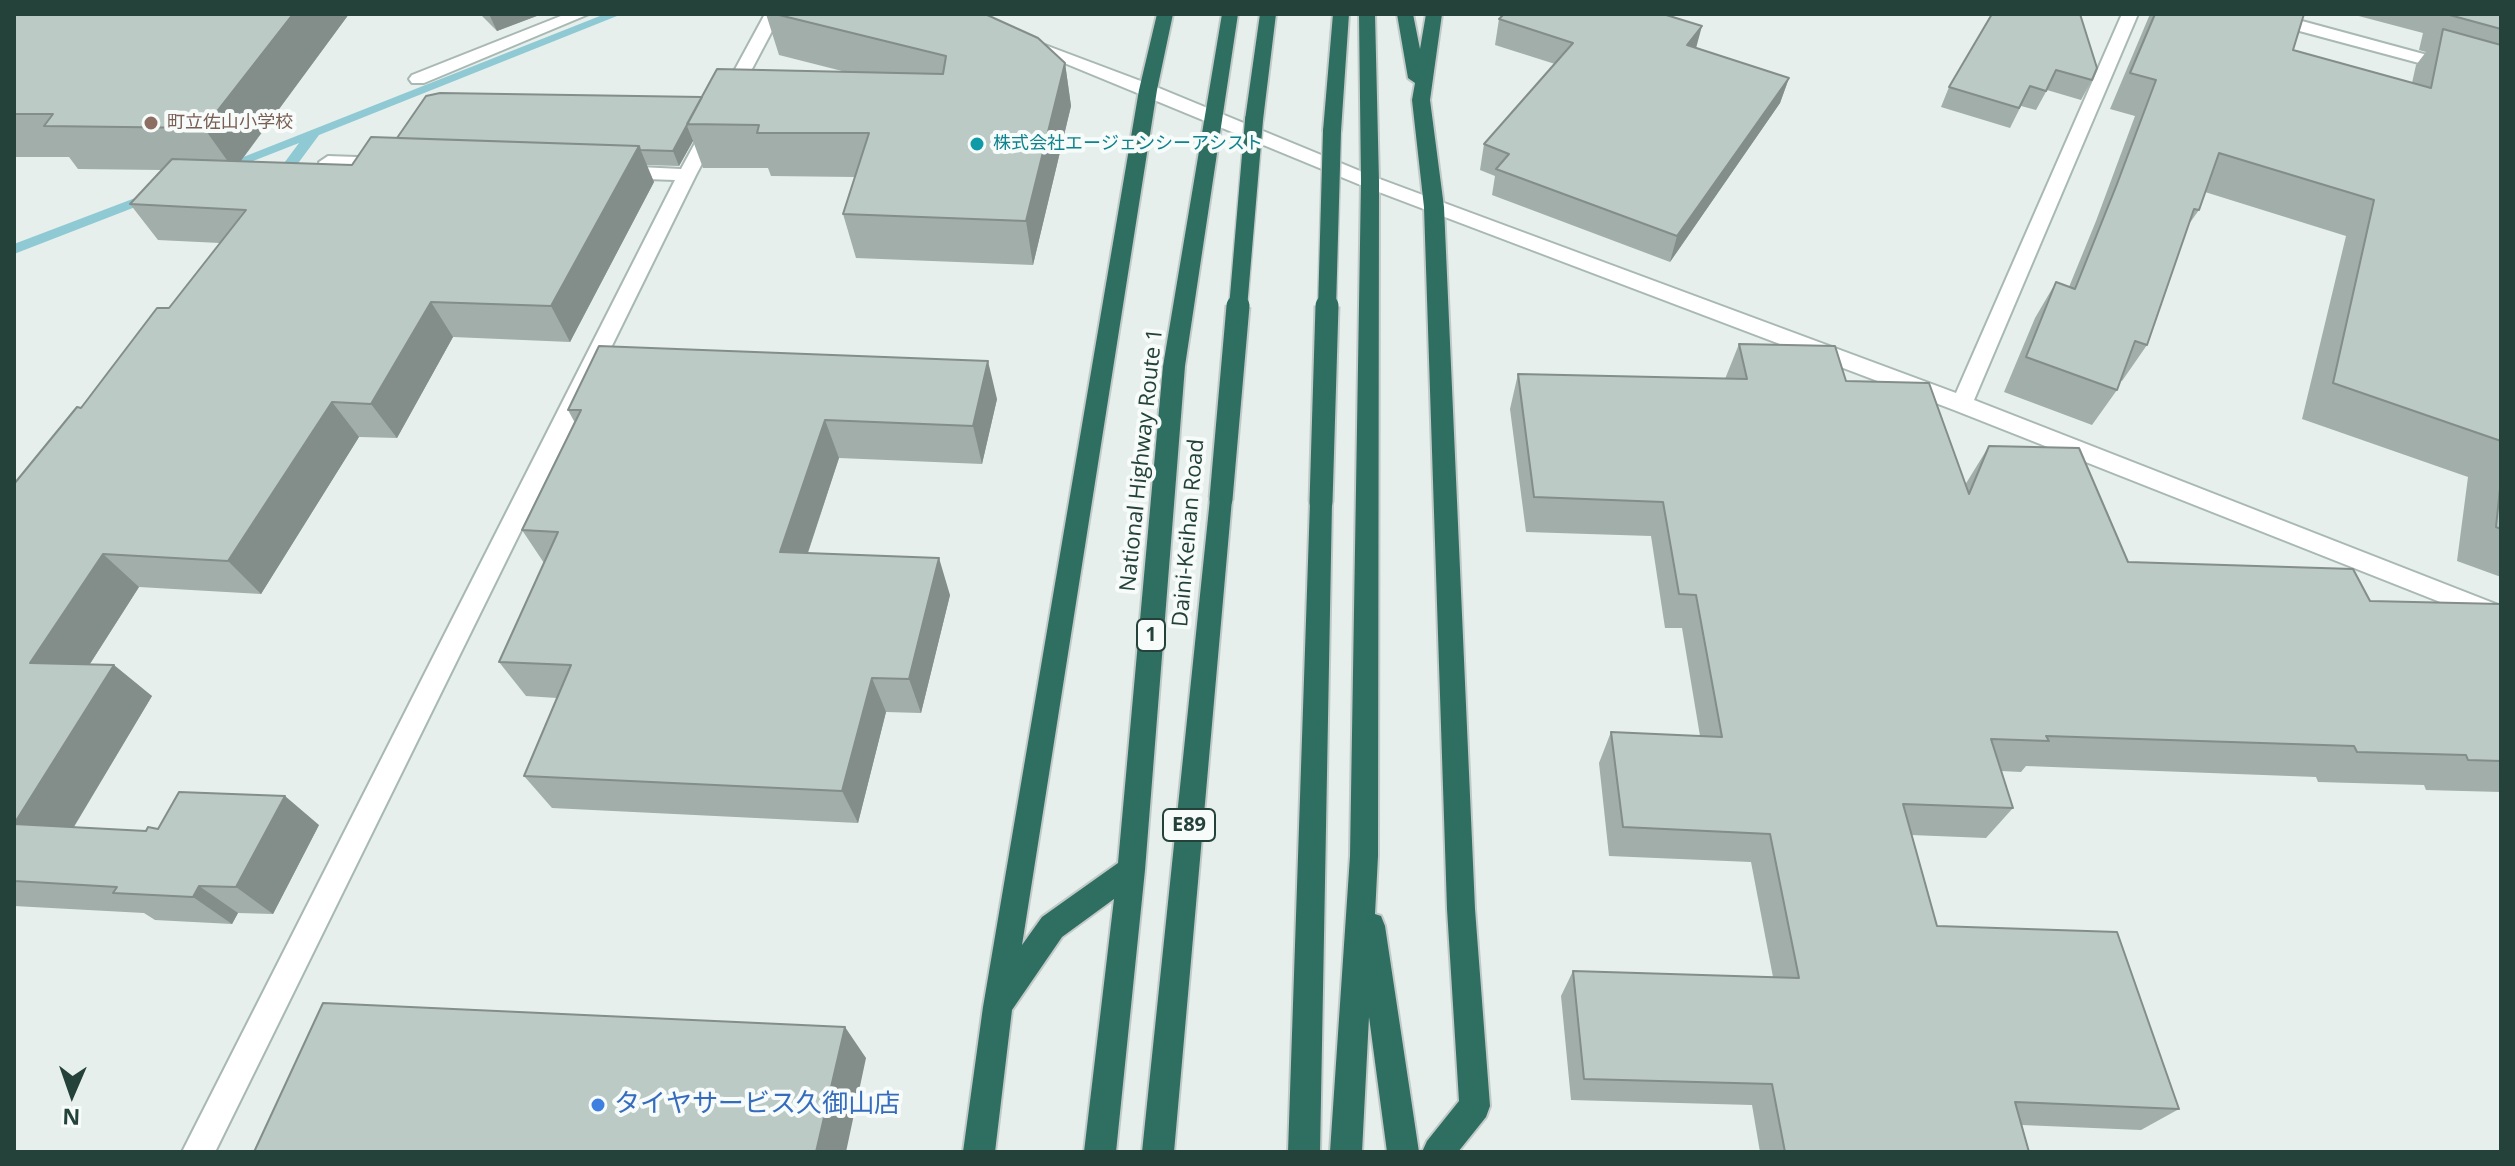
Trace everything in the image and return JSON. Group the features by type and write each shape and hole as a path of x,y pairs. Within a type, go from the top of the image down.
{"highway":[{"path":"979,1152 998,1007 1148,90 1165,14"},
{"name":"National Highway Route 1","path":"1100,1152 1131,870 1174,366 1230,14"},
{"name":"Daini-Keihan Road","path":"1158,1152 1254,120 1268,14"},
{"path":"1304,1152 1331,162 1341,14"},
{"path":"1346,1152 1364,856 1370,182 1367,14"},
{"path":"1405,14 1421,100 1434,207 1461,909 1475,1106 1438,1152"},
{"path":"1421,100 1434,14"},
{"path":"1364,856 1377,982 1399,1103 1403,1152"},
{"path":"998,1007 1052,927 1131,870"}],"street":[{"path":"418,79 581,14"},
{"path":"198,1152 687,175 773,14"},
{"path":"1962,404 2130,14"},
{"path":"2257,14 2501,80"},
{"path":"1021,42 1148,90 1434,207 1962,404 2501,616"},
{"path":"328,162 406,164"},
{"path":"593,171 687,175"}],"building":[{"path":"14,14 293,14 204,128 44,126 53,114 14,114"},
{"path":"775,14 985,14 1038,38 1065,63 1026,221 843,214 869,133 757,133 759,125 687,124 717,69 943,74 946,56"},
{"path":"1504,14 1663,14 1702,26 1687,45 1789,78 1677,236 1496,169 1509,154 1484,144 1573,43 1499,19"},
{"path":"1992,14 2080,14 2097,68 2092,80 2056,70 2046,91 2030,86 2019,108 1949,87"},
{"path":"2155,14 2304,14 2293,50 2431,88 2443,29 2501,45 2501,441 2333,383 2374,200 2219,153 2199,210 2194,209 2147,345 2135,341 2117,390 2026,357 2056,282 2075,289 2117,184 2156,80 2130,73"},
{"path":"2446,14 2501,14 2501,29"},
{"path":"440,93 702,97 673,151 640,150 639,146 397,138 426,96"},
{"path":"371,137 639,146 551,306 431,302 371,404 332,402 228,561 103,554 30,663 114,665 14,824 14,484 77,407 81,408 157,308 169,308 246,210 130,204 172,159 352,165"},
{"path":"1739,344 1835,346 1846,381 1929,383 1969,494 1989,446 2079,448 2128,562 2353,569 2370,601 2501,604 2501,761 2468,760 2466,755 2357,752 2354,746 2046,736 2049,741 1991,739 2013,808 1903,804 1937,926 2117,932 2179,1109 2015,1102 2029,1152 1785,1152 1772,1084 1584,1079 1573,971 1799,978 1770,834 1623,827 1611,732 1722,737 1696,595 1679,594 1663,502 1534,497 1518,374 1747,379"},
{"path":"599,346 988,361 973,426 825,420 780,552 939,558 909,679 872,678 842,791 524,776 571,665 499,662 558,532 522,530 581,410 568,410"},
{"path":"2501,479 2501,529 2496,527"},
{"path":"179,792 285,796 236,887 199,886 193,897 113,893 117,887 14,881 14,824 146,831 148,827 158,829"},
{"name":"タイヤサービス久御山店","path":"323,1003 845,1027 816,1152 254,1152"}],"waterway":[{"path":"220,169 616,14"},
{"path":"277,182 312,135"},
{"path":"14,249 151,196"}],"place":[{"name":"町立佐山小学校","path":"151,123"},
{"name":"株式会社エージェンシーアシスト","path":"977,144"},
{"name":"タイヤサービス久御山店","path":"598,1105"}]}
